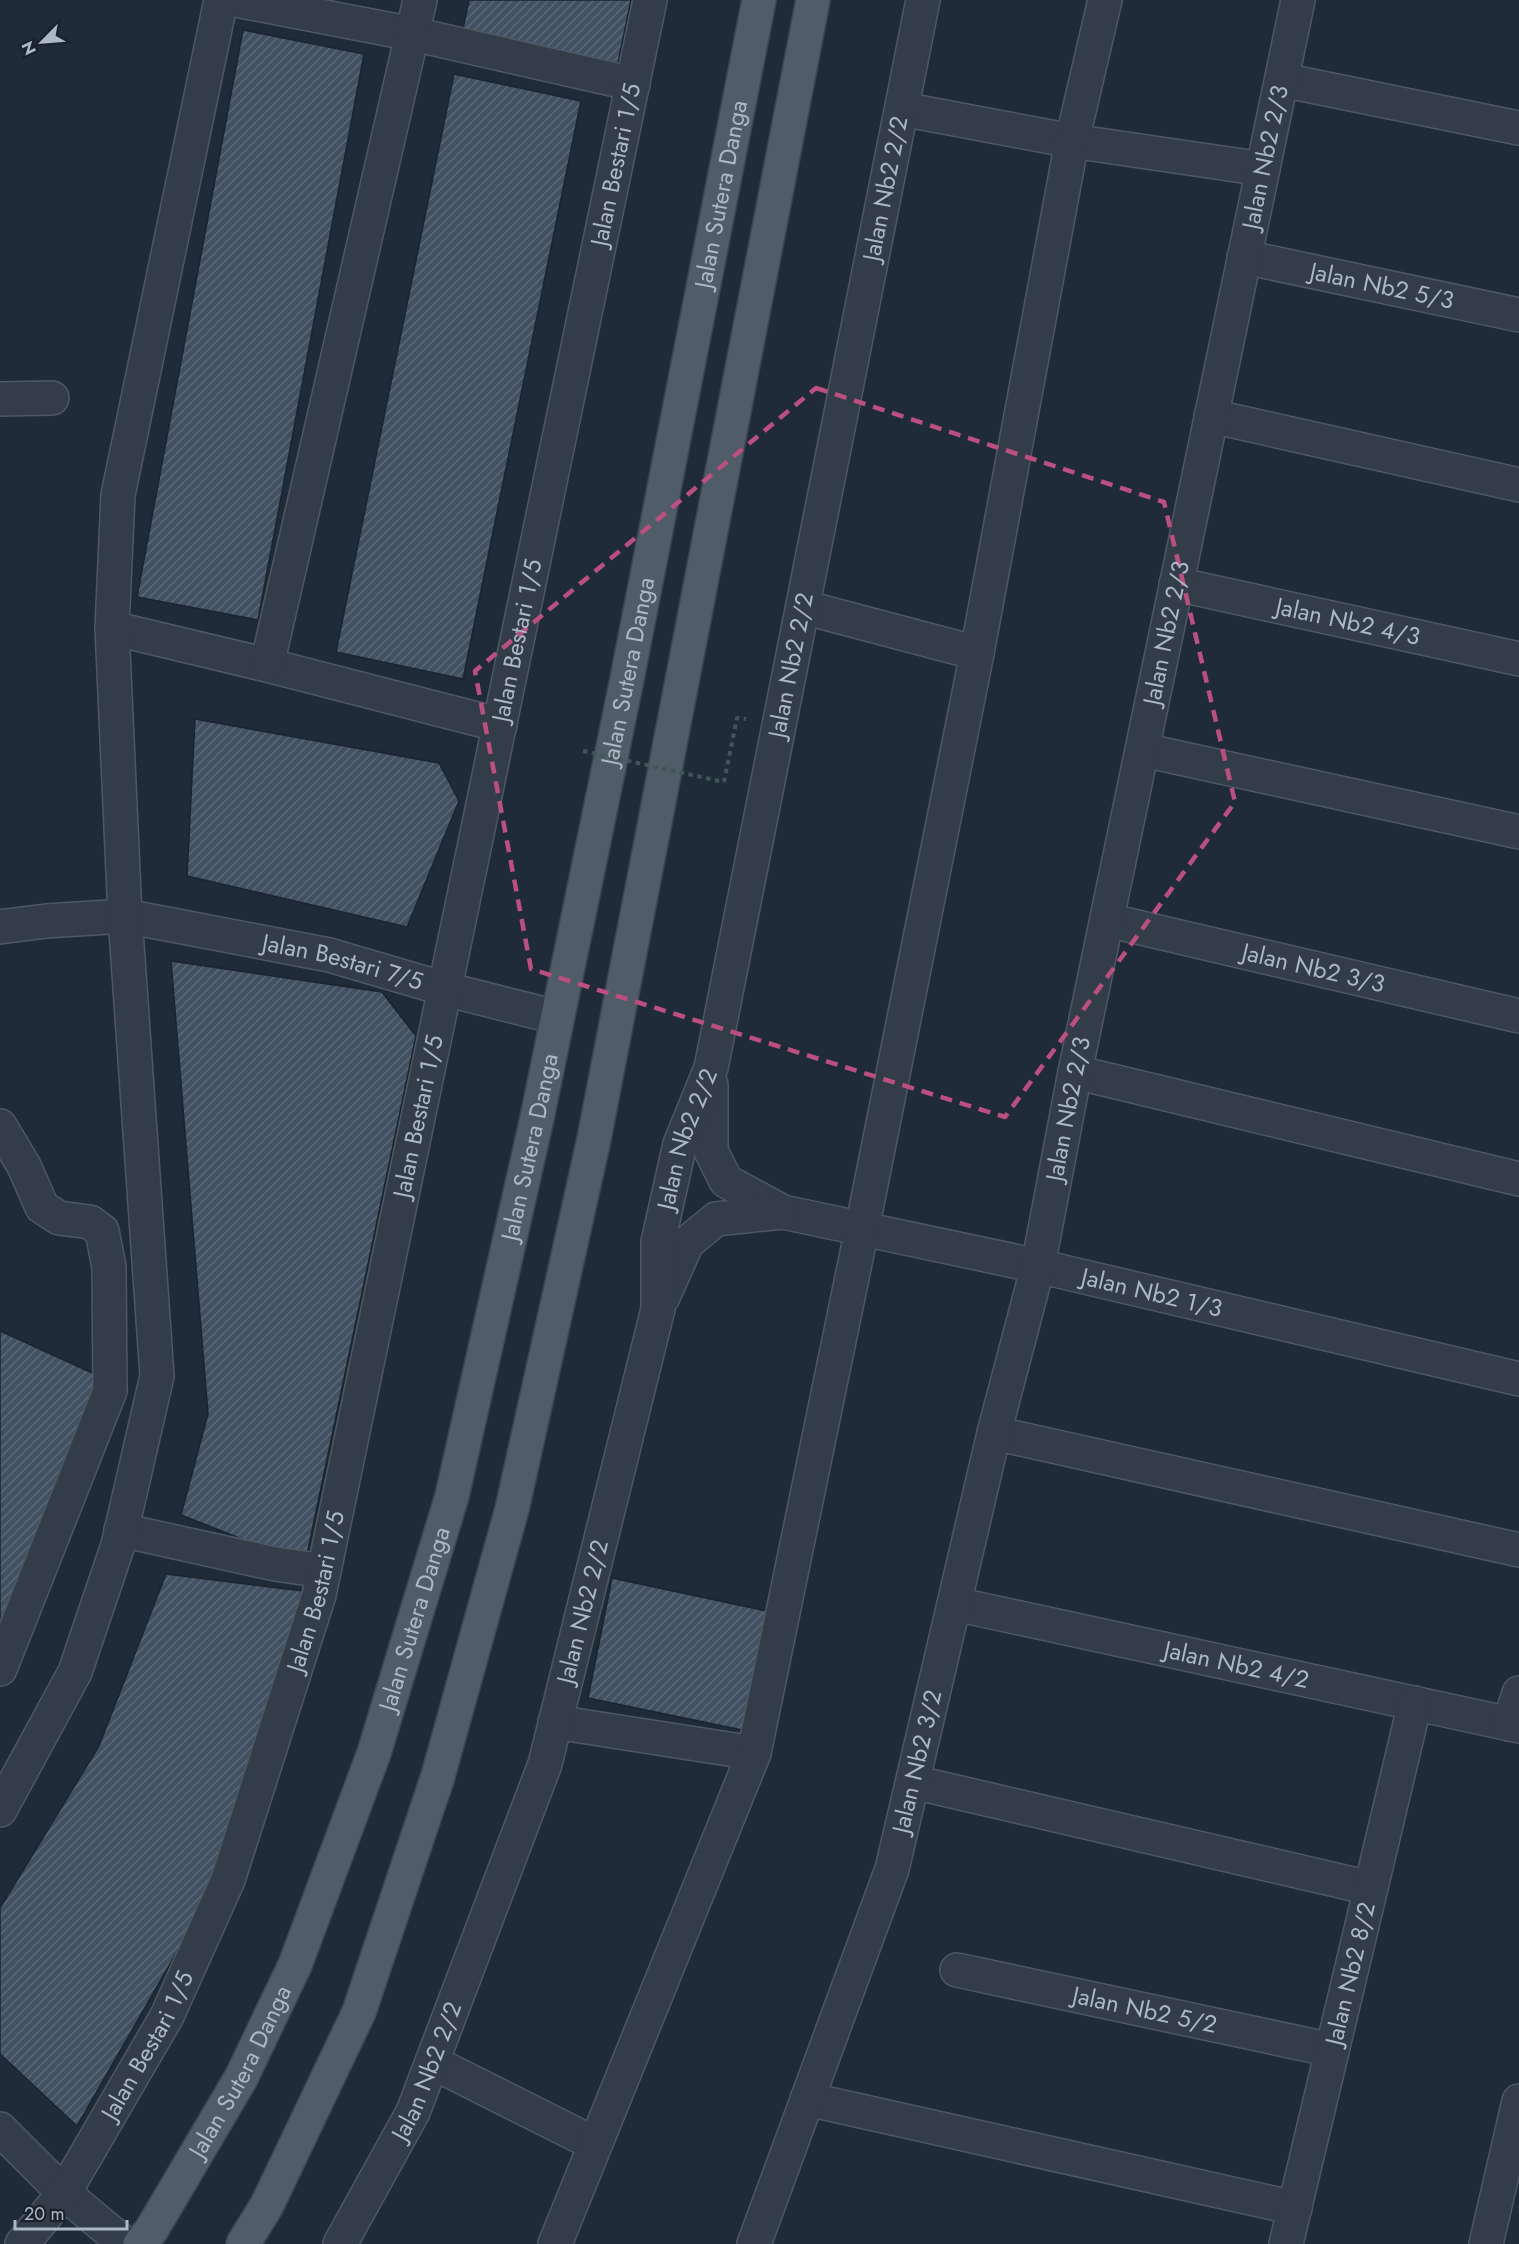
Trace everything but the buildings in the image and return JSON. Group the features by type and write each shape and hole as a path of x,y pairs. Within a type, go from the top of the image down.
{"main road":[{"name":"Jalan Sutera Danga","path":"140,2244 152,2229 241,2078 295,1965 374,1754 452,1496 537,1118 629,667 759,0"},
{"path":"243,2244 267,2205 359,2012 438,1776 512,1509 594,1139 813,0"}],"street":[{"path":"0,1810 75,1672 118,1545 157,1376 125,916 112,628 118,495 220,0"},
{"path":"236,0 413,34 633,84"},
{"path":"267,665 420,0"},
{"name":"Jalan Bestari 1/5","path":"22,2244 64,2193 167,2016 228,1880 319,1595 650,0"},
{"name":"Jalan Nb2 2/2","path":"340,2244 413,2112 546,1764 658,1309 658,1242 680,1144 711,1068 923,0"},
{"path":"555,2244 754,1753 977,653 1072,141 1105,0"},
{"name":"Jalan Nb2 2/3","path":"1038,1266 1075,1072 1298,0"},
{"path":"1281,80 1519,128"},
{"path":"902,108 1072,141 1263,169"},
{"name":"Jalan Nb2 5/3","path":"1244,257 1519,315"},
{"path":"0,399 52,398"},
{"path":"1211,416 1519,485"},
{"name":"Jalan Nb2 4/3","path":"1176,584 1519,659"},
{"path":"803,607 977,653"},
{"path":"112,628 500,725"},
{"path":"1143,750 1519,832"},
{"name":"Jalan Bestari 7/5","path":"0,927 46,921 125,916 329,955 445,989 556,1017"},
{"name":"Jalan Nb2 3/3","path":"1107,920 1519,1016"},
{"name":"Jalan Nb2 1/3","path":"711,1068 711,1151 726,1180 783,1212 1038,1266 1519,1379"},
{"path":"1075,1072 1519,1179"},
{"path":"0,1126 24,1166 42,1207 59,1218 90,1222 102,1231 109,1267 110,1380 110,1391 0,1669"},
{"name":"Jalan Nb2 1/3","path":"658,1309 687,1243 716,1219 783,1212"},
{"name":"Jalan Nb2 3/2","path":"754,2244 892,1869 994,1432 1038,1266"},
{"path":"994,1432 1519,1550"},
{"path":"121,1530 275,1564 324,1571"},
{"name":"Jalan Nb2 4/2","path":"955,1604 1514,1725"},
{"path":"1514,1725 1519,1693"},
{"name":"Jalan Nb2 8/2","path":"1286,2244 1414,1703"},
{"path":"555,1722 754,1753"},
{"path":"913,1782 1370,1888"},
{"name":"Jalan Nb2 5/2","path":"957,1970 1332,2049"},
{"path":"432,2062 595,2144"},
{"path":"807,2099 1295,2208"},
{"path":"1486,2244 1519,2101"},
{"path":"0,2129 64,2193 125,2244"}],"path":[{"path":"583,751 724,782 737,718"}],"highlighted area":[{"path":"816,388 1164,502 1235,802 1005,1117 531,969 475,671"}]}
